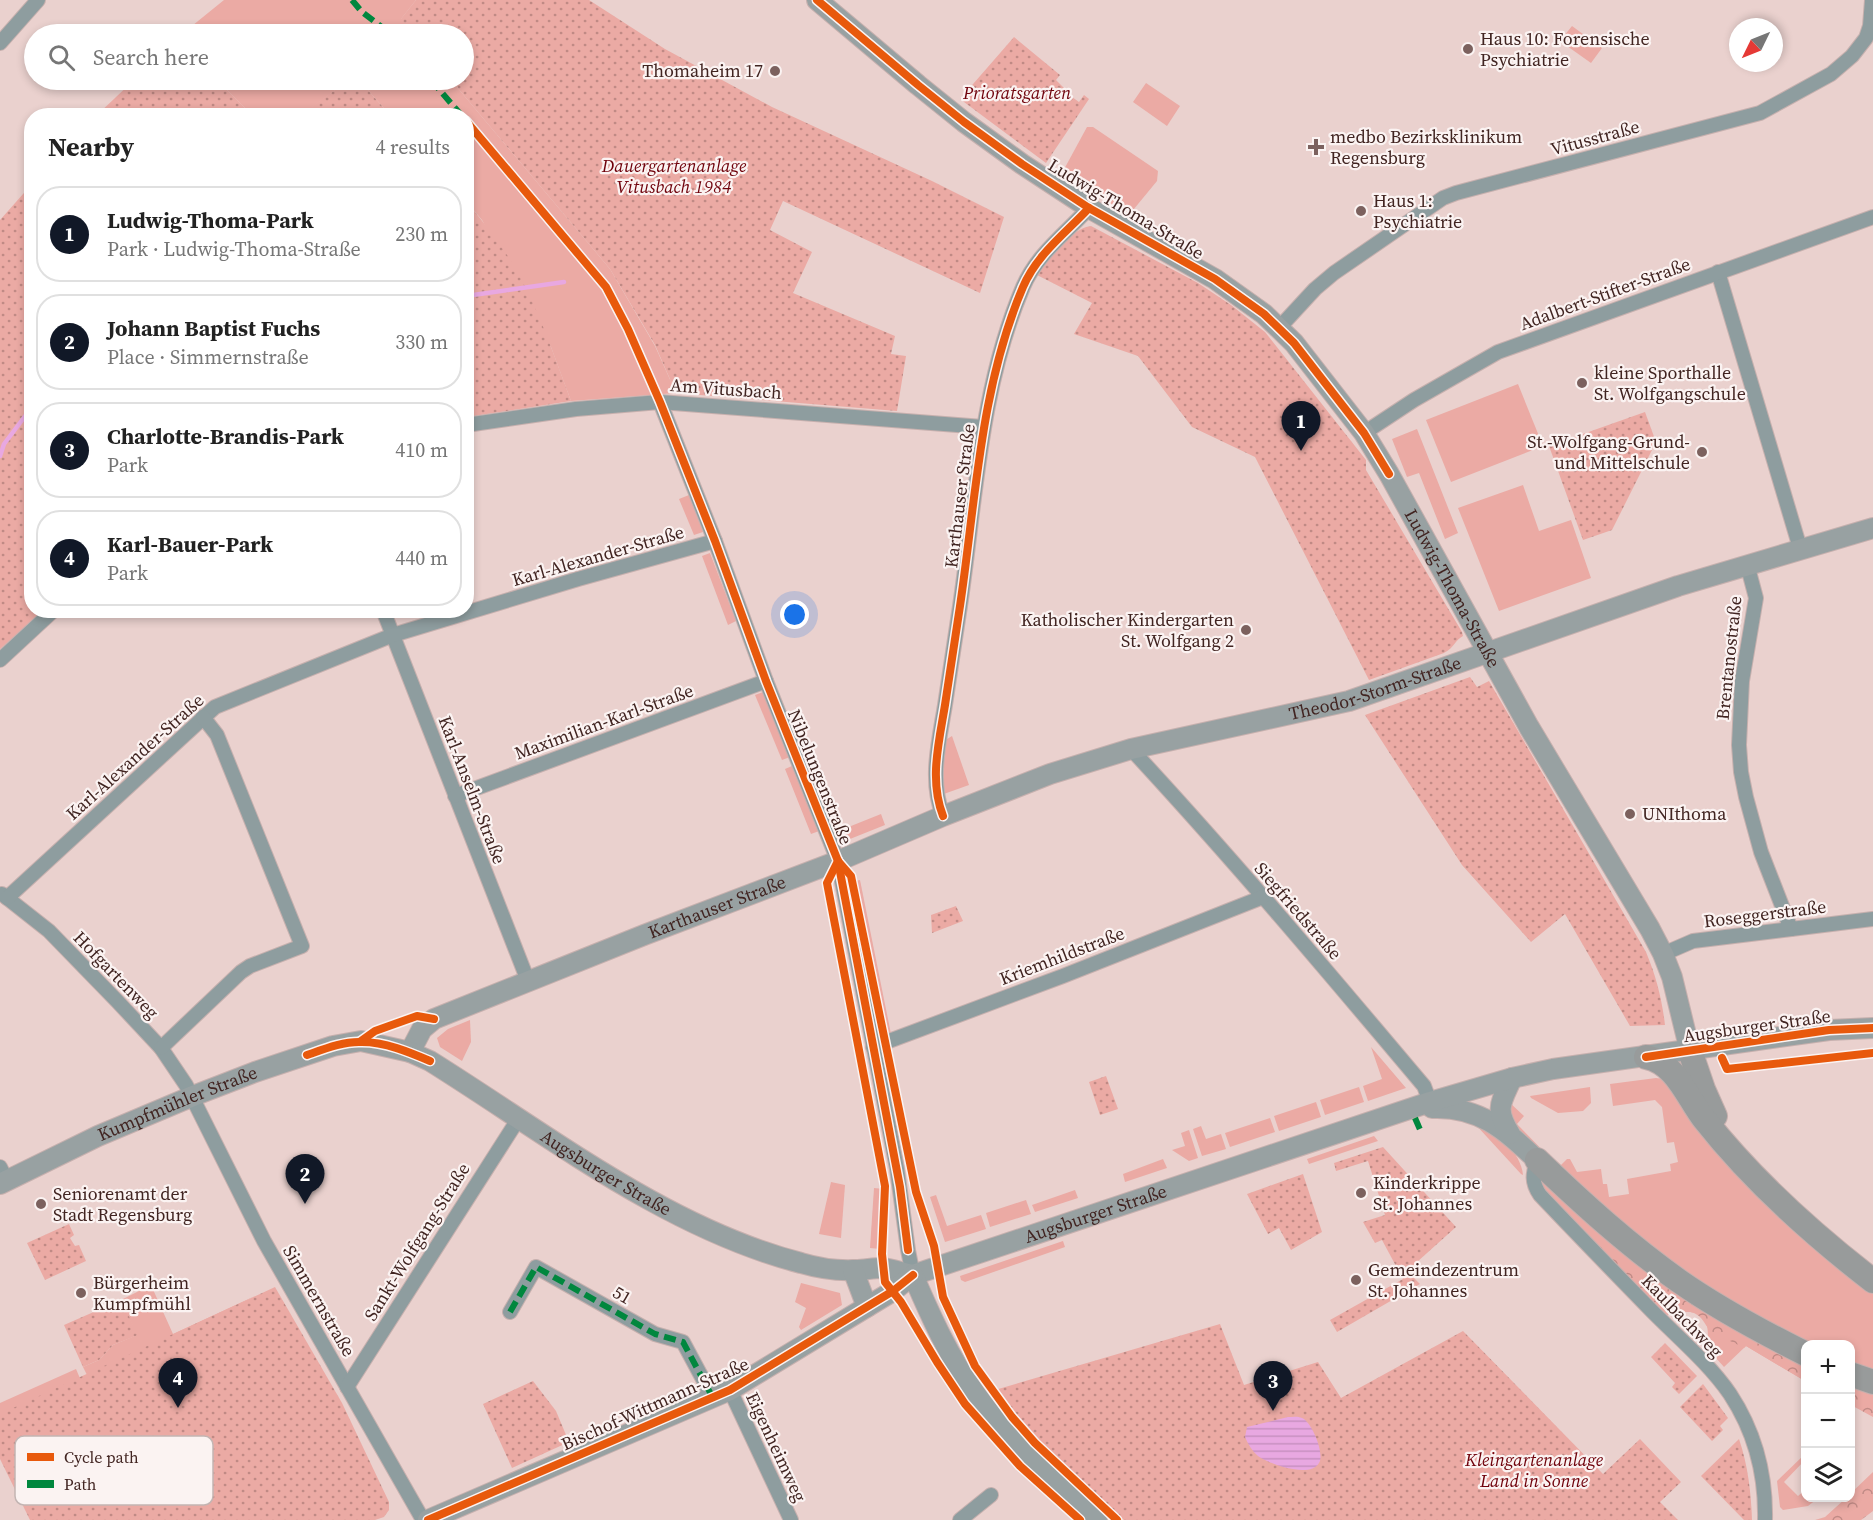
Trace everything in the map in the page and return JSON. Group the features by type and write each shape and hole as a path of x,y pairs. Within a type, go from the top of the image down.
{"highway":[{"path":"1690,1051 1708,1104 1734,1153"},
{"path":"1646,1057 1660,1061 1673,1072 1700,1113 1753,1175 1806,1227 1873,1281"},
{"path":"1537,1160 1589,1210 1679,1281 1728,1313 1801,1351"},
{"path":"1855,1375 1873,1382"}],"street":[{"path":"0,42 38,0"},
{"name":"Ludwig-Thoma-Straße","path":"817,0 964,122 1032,171 1089,208 1232,290 1264,314 1294,343 1364,433 1419,526 1488,654 1663,954 1672,977 1690,1051"},
{"name":"Vitusstraße","path":"1279,328 1315,289 1334,273 1443,198 1456,192 1760,113 1831,74 1852,56 1866,38 1870,26 1872,0"},
{"name":"Karthauser Straße","path":"410,1052 414,1040 422,1029 434,1019 838,861 943,816 937,799 936,765 964,580 983,427 1001,344 1032,270 1041,256 1089,208"},
{"name":"Adalbert-Stifter-Straße","path":"1364,433 1414,400 1497,352 1873,217"},
{"path":"1718,272 1800,548"},
{"name":"Am Vitusbach","path":"474,424 576,409 660,402 983,427"},
{"name":"Nibelungenstraße","path":"660,402 715,541 766,681 838,861 897,1169 913,1275"},
{"name":"Theodor-Storm-Straße","path":"943,816 1050,774 1131,749 1349,701 1678,586 1873,528"},
{"name":"Karl-Alexander-Straße","path":"474,610 715,541"},
{"name":"Brentanostraße","path":"1747,564 1756,598 1742,681 1739,745 1741,772 1761,852 1791,929"},
{"path":"0,660 45,618"},
{"name":"Karl-Anselm-Straße","path":"386,618 528,981"},
{"name":"Karl-Alexander-Straße","path":"4,895 215,707 393,635 449,618"},
{"name":"Maximilian-Karl-Straße","path":"455,796 766,681"},
{"path":"161,1048 241,972 250,966 302,946 217,735 203,717"},
{"name":"Siegfriedstraße","path":"1131,749 1263,897 1424,1086 1430,1102"},
{"name":"Hofgartenweg","path":"4,895 49,931 161,1048 192,1096"},
{"name":"Kriemhildstraße","path":"873,1047 1063,976 1263,897"},
{"name":"Roseggerstraße","path":"1663,954 1693,941 1873,919"},
{"name":"Augsburger Straße","path":"361,1041 410,1052 430,1061 631,1190 699,1226 748,1247 824,1268 853,1270 883,1268 913,1275 1411,1108 1512,1078 1553,1069 1829,1030 1873,1028"},
{"name":"Kumpfmühler Straße","path":"2,1177 192,1096 255,1072 333,1046 361,1041"},
{"path":"1509,1134 1500,1111 1501,1100 1512,1078"},
{"name":"Simmernstraße","path":"192,1096 264,1241 423,1520"},
{"path":"1411,1108 1456,1108 1473,1113 1509,1134 1537,1160"},
{"name":"Sankt-Wolfgang-Straße","path":"347,1387 519,1118"},
{"name":"Kaulbachweg","path":"1537,1160 1533,1181 1540,1195 1730,1394 1747,1425 1762,1473 1765,1520"},
{"name":"51","path":"510,1312 536,1267 655,1334 683,1342 721,1394"},
{"path":"853,1270 867,1307"},
{"path":"913,1275 946,1346 977,1396 1025,1451 1097,1520"},
{"name":"Bischof-Wittmann-Straße","path":"428,1520 721,1394 893,1291 913,1275"},
{"name":"Eigenheimweg","path":"721,1394 790,1520"},
{"path":"960,1520 991,1496"}],"green space":[{"path":"224,0 416,0 401,19 405,24 194,24"},
{"name":"Dauergartenanlage Vitusbach 1984","path":"416,0 589,0 665,49 772,107 1004,217 980,293 783,201 770,230 812,252 793,293 895,336 891,354 906,356 897,411 676,393 655,345 610,269 459,90 474,90 474,24 404,24 400,20"},
{"path":"1572,26 1602,48 1591,63 1560,41"},
{"name":"Prioratsgarten","path":"1014,37 1060,75 1056,80 1066,90 1065,92 1079,102 1084,95 1089,99 1046,163 960,99"},
{"path":"1146,83 1180,106 1167,126 1133,102"},
{"path":"123,90 227,90 245,108 104,108"},
{"path":"227,90 335,90 311,108 245,108"},
{"path":"335,90 368,90 384,108 310,108"},
{"path":"368,90 459,90 610,269 655,346 676,393 571,401 551,347 482,220 474,210 474,108 384,108"},
{"path":"1087,127 1093,127 1158,171 1157,181 1129,215 1062,173"},
{"path":"24,193 24,618 35,618 0,649 0,220"},
{"path":"474,211 500,245 526,288 571,401 474,416"},
{"path":"1091,226 1198,283 1265,332 1366,460 1366,470 1462,632 1463,636 1450,648 1444,653 1369,680 1255,457 1192,427 1138,356 1074,334 1092,303 1035,274 1045,260 1068,238"},
{"path":"1518,384 1543,446 1451,482 1426,420"},
{"path":"1645,412 1656,442 1612,530 1583,540 1549,446"},
{"path":"1417,429 1458,533 1445,539 1419,473 1407,477 1392,439"},
{"path":"1523,485 1539,531 1571,520 1591,578 1499,611 1458,508"},
{"path":"689,495 703,532 694,535 679,499"},
{"path":"710,553 736,621 728,625 702,556"},
{"path":"1470,677 1477,687 1489,681 1646,952 1658,988 1665,1025 1630,1026 1565,914 1531,942 1462,865 1365,715"},
{"path":"763,692 790,757 782,760 755,695"},
{"path":"952,736 969,785 941,795 944,741"},
{"path":"792,766 819,831 811,834 785,769"},
{"path":"881,814 885,825 840,843 836,832"},
{"path":"860,880 891,1034 885,1032 855,881"},
{"path":"956,906 963,921 932,933 931,915"},
{"path":"470,1020 471,1042 462,1061 440,1047 437,1038 448,1029"},
{"path":"1371,1047 1406,1088 1368,1101 1363,1086 1382,1079"},
{"path":"1106,1076 1118,1109 1100,1115 1089,1082"},
{"path":"1656,1078 1671,1080 1873,1291 1873,1371 1855,1364 1855,1340 1801,1341 1658,1258 1511,1124 1509,1102 1524,1116 1517,1124 1559,1167 1570,1159 1577,1172 1601,1169 1603,1184 1607,1184 1609,1197 1629,1194 1627,1179 1671,1171 1670,1164 1678,1162 1674,1142 1667,1143 1662,1107 1655,1100 1613,1106 1610,1084"},
{"path":"1359,1087 1364,1102 1325,1115 1320,1100"},
{"path":"1590,1087 1591,1103 1583,1111 1558,1113 1530,1096"},
{"path":"1316,1102 1321,1117 1279,1131 1274,1116"},
{"path":"1270,1118 1275,1132 1230,1147 1225,1133"},
{"path":"1476,1125 1492,1132 1507,1144 1518,1159 1523,1175 1521,1174"},
{"path":"1201,1126 1206,1139 1221,1134 1226,1149 1202,1156 1193,1129"},
{"path":"1189,1130 1198,1158 1189,1161 1172,1150 1185,1146 1181,1133"},
{"path":"1374,1136 1378,1141 1309,1164 1307,1159"},
{"path":"1383,1147 1456,1227 1407,1271 1420,1284 1337,1332 1330,1320 1403,1279 1382,1240 1375,1243 1363,1222 1385,1215 1368,1161 1336,1171 1334,1163"},
{"path":"1163,1159 1167,1168 1125,1182 1123,1174"},
{"path":"1303,1174 1322,1232 1291,1250 1279,1228 1268,1234 1247,1194"},
{"path":"831,1182 845,1185 841,1238 819,1234"},
{"path":"1543,1182 1801,1379 1746,1346 1724,1367 1707,1348 1708,1329 1700,1315 1687,1312 1667,1315 1558,1207 1539,1184"},
{"path":"874,1188 884,1189 880,1249 870,1248"},
{"path":"1075,1190 1078,1198 1035,1212 1032,1205"},
{"path":"936,1195 947,1226 981,1215 986,1229 945,1242 930,1197"},
{"path":"1026,1200 1031,1214 990,1227 986,1213"},
{"path":"1588,1223 1801,1361 1801,1379 1746,1346 1744,1348 1714,1333 1694,1313 1662,1313 1592,1241"},
{"path":"69,1224 74,1235 70,1238 75,1246 79,1245 86,1261 45,1280 27,1243"},
{"path":"1063,1241 1065,1247 965,1282 961,1280 960,1276"},
{"path":"801,1283 840,1293 842,1305 801,1330 799,1327 806,1308 795,1302"},
{"path":"151,1285 173,1334 255,1296 91,1383 83,1367 99,1360 113,1345 137,1335 121,1300"},
{"path":"275,1287 342,1403 389,1502 389,1510 384,1517 375,1520 30,1520 23,1505 213,1505 213,1436 15,1436 15,1490 0,1459 0,1414"},
{"path":"121,1300 138,1335 113,1345 99,1360 83,1367 64,1325"},
{"name":"Kleingartenanlage Land in Sonne","path":"1220,1324 1244,1385 1318,1362 1341,1398 1463,1331 1603,1474 1640,1439 1681,1482 1660,1502 1678,1520 1124,1520 1026,1429 995,1390"},
{"path":"1665,1343 1697,1376 1679,1394 1672,1387 1675,1383 1651,1357"},
{"path":"76,1369 82,1383 0,1415 0,1403"},
{"path":"533,1381 556,1411 569,1442 512,1468 483,1404"},
{"path":"1703,1384 1728,1418 1720,1426 1723,1430 1712,1441 1680,1407"},
{"path":"1855,1384 1873,1390 1873,1417 1855,1407"},
{"path":"1739,1439 1745,1459 1752,1520 1744,1520 1701,1476"},
{"path":"1801,1458 1801,1464 1784,1482 1798,1496 1801,1493 1801,1502 1813,1502 1808,1506 1783,1510 1780,1507 1777,1481"},
{"path":"1873,1472 1873,1511 1861,1520 1815,1520 1825,1517 1842,1502 1855,1502 1855,1489"}],"shaded area":[{"path":"1288,1417 1302,1418 1310,1425 1320,1453 1319,1463 1314,1468 1289,1469 1271,1463 1258,1456 1247,1442 1245,1437 1247,1427"}],"waterway":[{"path":"474,295 564,282"},
{"path":"0,456 4,444 24,418"}],"marked path":[{"path":"352,0 362,12 378,24"},
{"path":"440,90 455,108"},
{"path":"1415,1118 1422,1134"},
{"path":"510,1312 536,1267 655,1334 683,1342 713,1398"}],"cycle path":[{"path":"817,0 964,122 1022,164 1089,208 1215,279 1264,314 1294,343 1364,433 1389,474"},
{"path":"474,130 606,287 628,329 660,402 715,541 766,681 838,861 900,1187 908,1250"},
{"path":"943,816 937,789 936,761 960,606 981,444 997,364 1009,325 1029,275 1044,254 1089,208"},
{"path":"838,861 827,883 885,1186 882,1254 885,1282 901,1302 965,1404 1020,1466 1080,1520"},
{"path":"838,861 851,876 916,1192 934,1246 943,1297 975,1366 1012,1417 1035,1443 1117,1520"},
{"path":"361,1041 375,1031 417,1016 434,1019"},
{"path":"1646,1057 1829,1030 1873,1028"},
{"path":"307,1055 341,1044 371,1042 405,1051 430,1061"},
{"path":"1722,1058 1727,1069 1873,1053"},
{"path":"428,1520 730,1390 893,1291 913,1275"}],"place":[{"name":"Haus 10: Forensische Psychiatrie","path":"1468,49"},
{"name":"Thomaheim 17","path":"775,71"},
{"name":"medbo Bezirksklinikum Regensburg","path":"1316,147"},
{"name":"Haus 1: Psychiatrie","path":"1361,211"},
{"name":"kleine Sporthalle St. Wolfgangschule","path":"1582,383"},
{"name":"Ludwig-Thoma-Park","path":"1301,451"},
{"name":"St.-Wolfgang-Grund- und Mittelschule","path":"1702,452"},
{"name":"Katholischer Kindergarten St. Wolfgang 2","path":"1246,630"},
{"name":"UNIthoma","path":"1630,814"},
{"name":"Kinderkrippe St. Johannes","path":"1361,1193"},
{"name":"Seniorenamt der Stadt Regensburg","path":"41,1204"},
{"name":"Johann Baptist Fuchs","path":"305,1204"},
{"name":"Gemeindezentrum St. Johannes","path":"1356,1280"},
{"name":"Bürgerheim Kumpfmühl","path":"81,1293"},
{"name":"Karl-Bauer-Park","path":"178,1408"},
{"name":"Charlotte-Brandis-Park","path":"1273,1411"}]}
